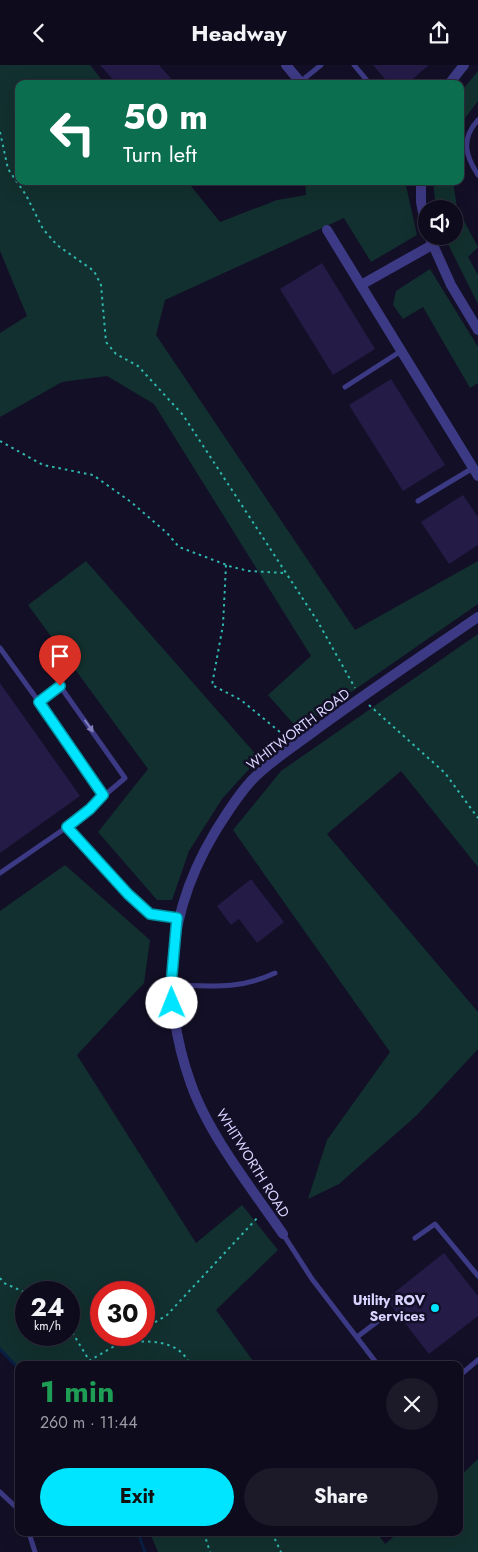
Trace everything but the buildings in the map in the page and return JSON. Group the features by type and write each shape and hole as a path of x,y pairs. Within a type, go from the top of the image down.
{"street":[{"path":"286,65 298,80"},
{"path":"452,80 464,65"},
{"path":"421,185 422,200"},
{"path":"327,230 476,472"},
{"path":"361,285 424,245"},
{"path":"432,245 451,285 478,330"},
{"name":"WHITWORTH ROAD","path":"282,1234 219,1141 191,1085 173,1021 171,985 177,918 200,856 235,799 253,779 301,741 478,617"}],"lane":[{"path":"304,80 321,65"},
{"path":"354,65 367,80"},
{"path":"478,120 470,130 465,145 469,161 478,175"},
{"path":"345,387 401,351"},
{"path":"418,501 476,472"},
{"path":"0,648 103,795"},
{"path":"0,873 67,827 125,778 60,686 39,702"},
{"path":"67,827 128,894 150,914 177,918"},
{"path":"171,985 224,987 255,982 275,973"},
{"path":"415,1238 435,1224 478,1276"},
{"path":"282,1234 312,1279 375,1361"},
{"path":"357,1337 386,1315"},
{"path":"463,1372 478,1360"},
{"path":"0,1492 15,1506"},
{"path":"29,1536 35,1552"}],"path":[{"path":"0,132 8,169 15,179"},
{"path":"19,185 43,229 57,245 94,271 101,285 106,342 116,354 138,365 183,415 318,622 361,698 445,773 478,818"},
{"path":"0,441 43,465 93,475 131,502 167,533 179,547 226,565 249,571 285,573"},
{"path":"226,565 223,625 212,685 241,700 285,737 301,741"},
{"path":"155,1322 166,1315 266,1209"},
{"path":"0,1278 4,1283 15,1288"},
{"path":"155,1342 177,1348 187,1361"},
{"path":"80,1346 89,1361 115,1346"},
{"path":"205,1536 210,1552"},
{"path":"273,1536 281,1552"}],"green space":[{"path":"0,65 90,65 102,80 15,80 15,185 190,185 220,222 277,200 306,195 305,185 406,185 417,235 371,262 344,218 165,300 156,335 355,630 478,561 478,604 298,729 268,695 311,656 154,404 107,376 62,382 0,417 0,333 27,316 0,251"},
{"path":"478,71 478,101 464,120 464,88"},
{"path":"433,185 454,185 456,200 435,200"},
{"path":"463,219 478,247 468,257 478,275 478,304 448,245 463,245"},
{"path":"430,269 478,347 478,383 470,388 423,307 403,319 393,305 396,291"},
{"path":"86,561 259,758 222,799 189,851 172,900 157,900 98,832 148,769 28,605"},
{"path":"478,634 478,867 401,771 327,834 478,1012 478,1049 417,1115 339,1184 308,1199 327,1140 390,1052 233,830 281,771"},
{"path":"65,865 150,940 144,983 77,1055 196,1243 242,1205 278,1250 216,1310 253,1361 15,1361 15,1364 0,1348 0,911"},
{"path":"478,1459 478,1552 158,1552 151,1536 379,1536 385,1544 394,1536 463,1536 463,1473"}],"waterway":[{"path":"0,1349 15,1365"},
{"path":"139,1536 145,1552"}],"place":[{"name":"Utility ROV Services","path":"435,1308"}],"route":[{"path":"60,686 39,702 103,795 90,809 67,827 128,894 150,914 177,918 171,985 172,1003"}]}
